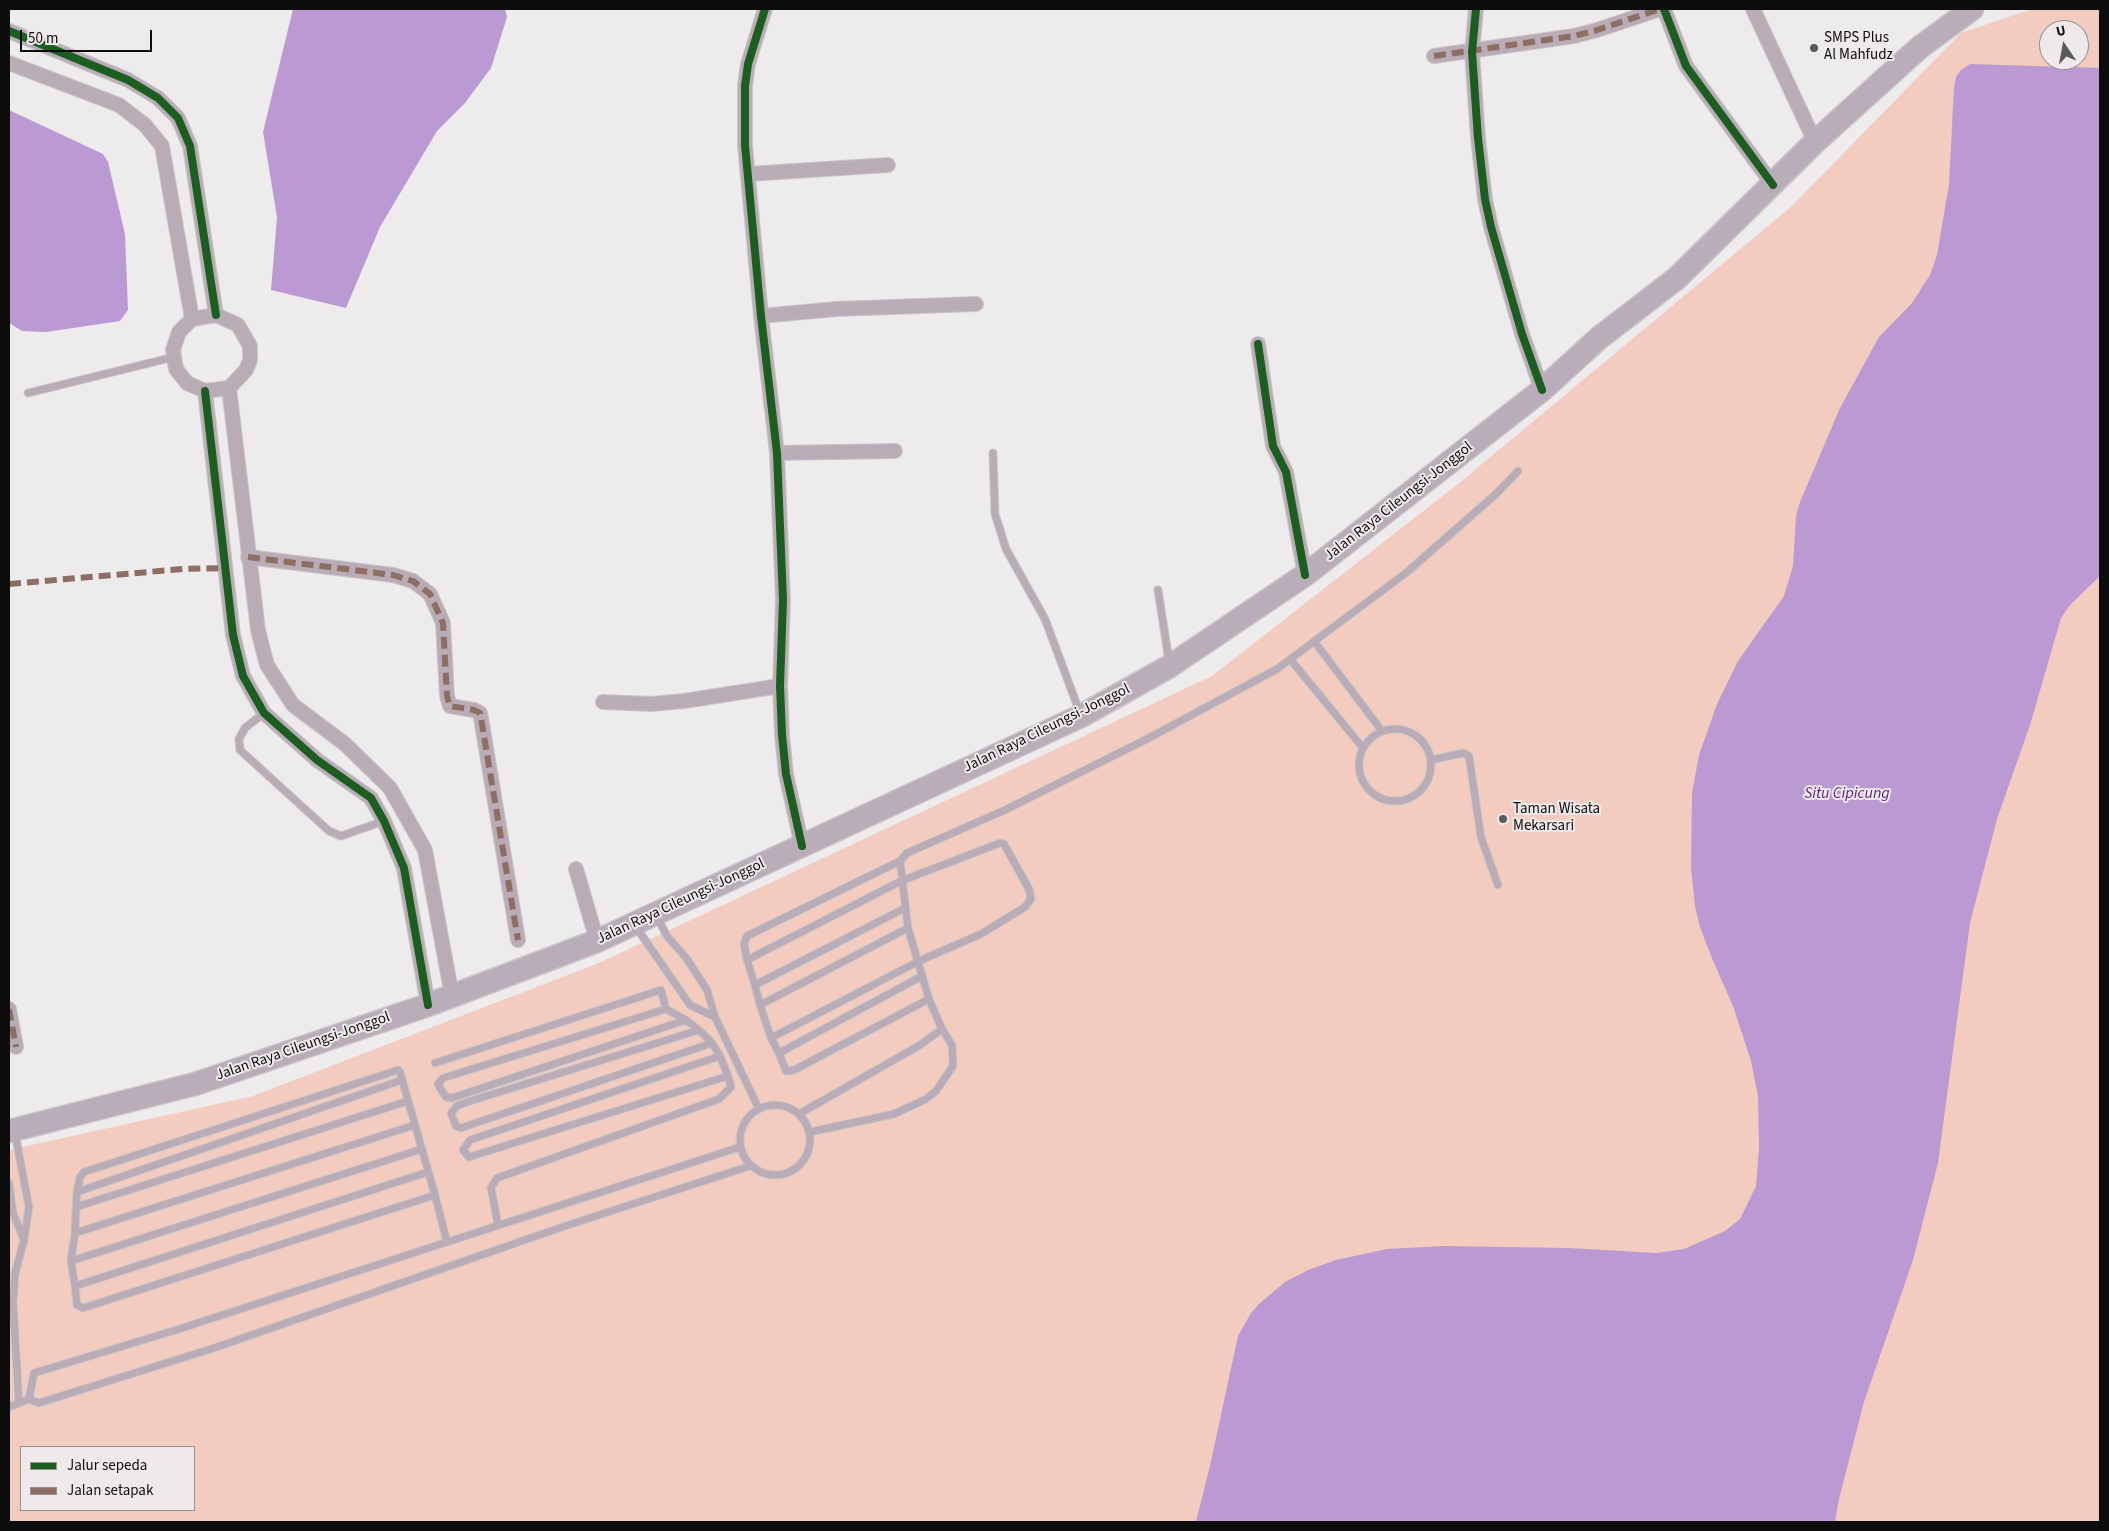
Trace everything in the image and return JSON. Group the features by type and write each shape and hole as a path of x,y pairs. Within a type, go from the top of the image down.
{"main road":[{"name":"Jalan Raya Cileungsi-Jonggol","path":"12,1131 195,1084 428,1005 597,941 1081,716 1170,666 1304,575 1542,390 1599,338 1677,278 1773,185 1814,142 1919,48 1972,9"}],"street":[{"path":"764,9 748,64 745,86 745,145 761,316 777,453 783,600 780,686 782,735 786,774 802,846"},
{"path":"1476,9 1472,52 1478,138 1485,198 1491,227 1522,334 1542,390"},
{"path":"1434,56 1574,36 1660,9"},
{"path":"1664,9 1686,66 1773,185"},
{"path":"1753,9 1814,142"},
{"path":"9,31 128,80 158,98 178,118 190,146 216,315"},
{"path":"9,63 118,105 145,125 162,146 192,320"},
{"path":"748,174 888,165"},
{"path":"761,316 836,309 976,304"},
{"path":"216,315 238,325 250,346 250,360 246,370 229,388 205,391 187,383 176,369 173,350 179,332 192,320 216,315"},
{"path":"1258,344 1273,446 1286,472 1304,575"},
{"path":"229,388 258,630 268,665 293,705 345,744 390,788 425,850 452,996"},
{"path":"205,391 233,634 244,676 264,712 317,760 371,798 384,821 404,868 428,1005"},
{"path":"777,453 895,451"},
{"path":"248,557 393,575 413,581 430,594 443,622 447,696 450,706 474,710 480,713 518,940"},
{"path":"604,702 651,704 780,686"},
{"path":"576,869 597,941"},
{"path":"9,1009 16,1047"}],"lane":[{"path":"28,393 174,357"},
{"path":"993,453 995,514 1006,549 1045,619 1081,716"},
{"path":"929,999 794,1070 786,1071 771,1038 760,1005 747,960 744,944 746,936 900,861 907,853 1005,810 1147,739 1277,669 1406,573 1496,494 1518,472"},
{"path":"1158,590 1170,666"},
{"path":"1314,641 1382,731"},
{"path":"1290,659 1363,748"},
{"path":"264,712 245,728 239,739 240,750 329,831 341,836 384,821"},
{"path":"1398,728 1413,733 1425,744 1432,760 1429,777 1419,792 1401,800 1389,800 1372,792 1361,777 1358,765 1363,748 1371,737 1382,731 1398,728"},
{"path":"1432,760 1463,753 1469,756 1481,837 1498,885"},
{"path":"747,960 901,881 1000,843 1004,844 1031,893 1031,899 1025,907 981,934 919,962 771,1038"},
{"path":"810,1132 894,1114 926,1099 936,1091 953,1066 952,1045 942,1029 929,999 908,928 900,861"},
{"path":"755,985 905,908"},
{"path":"656,915 668,936 687,959 707,990 714,1017 759,1109"},
{"path":"634,924 690,1006 714,1017"},
{"path":"760,1005 908,928"},
{"path":"779,1053 922,976"},
{"path":"435,1063 661,990 666,1009"},
{"path":"498,1225 491,1188 496,1178 719,1099 731,1087 728,1076 712,1042 686,1020 666,1009 443,1078 438,1084 446,1097 452,1098 686,1020"},
{"path":"799,1114 920,1045 942,1029"},
{"path":"699,1030 464,1103 452,1110 456,1126 461,1128 712,1042"},
{"path":"720,1056 470,1140 466,1144 464,1152 469,1157 473,1157 728,1076"},
{"path":"435,1195 83,1308 77,1305 71,1261 76,1233 77,1192 80,1177 84,1172 396,1070 400,1072 435,1195 447,1242"},
{"path":"77,1192 402,1080"},
{"path":"76,1207 408,1100"},
{"path":"776,1105 788,1108 804,1119 810,1132 808,1154 794,1170 784,1174 773,1175 762,1173 750,1166 740,1147 740,1136 745,1123 759,1109 776,1105"},
{"path":"76,1233 415,1125"},
{"path":"12,1131 29,1207 24,1240 15,1274 13,1303 19,1403"},
{"path":"29,1398 34,1373 740,1147"},
{"path":"71,1261 422,1149"},
{"path":"29,1398 39,1403 217,1347 564,1226 750,1166"},
{"path":"75,1286 428,1172"},
{"path":"9,1184 13,1213 24,1240"},
{"path":"9,1407 29,1398"}],"shaded area":[{"name":"Taman Wisata Mekarsari","path":"2032,9 2100,9 2100,1522 9,1522 9,1150 253,1096 599,963 1212,676 1458,484 1792,206 1961,33"}],"water":[{"path":"293,9 505,9 507,17 491,68 465,103 437,131 380,227 346,308 271,290 277,217 263,132"},
{"name":"Situ Cipicung","path":"1970,64 2039,66 2039,70 2089,70 2089,68 2100,68 2100,576 2070,605 2061,618 2030,725 1997,819 1970,923 1938,1163 1913,1260 1864,1402 1839,1499 1835,1522 1196,1522 1238,1336 1251,1313 1285,1282 1308,1270 1336,1260 1387,1249 1443,1246 1568,1248 1657,1253 1684,1249 1725,1231 1740,1219 1756,1186 1759,1148 1758,1096 1751,1061 1733,1006 1711,956 1700,927 1695,906 1691,868 1692,793 1699,755 1717,704 1738,661 1784,596 1793,566 1796,516 1800,502 1840,408 1879,337 1912,303 1930,275 1937,255 1949,184 1954,87 1956,77 1961,70"},
{"path":"9,110 103,154 108,162 125,234 128,310 120,321 46,332 22,331 9,323"}],"marked path":[{"path":"1434,56 1574,36 1660,9"},
{"path":"248,557 393,575 413,581 430,594 443,623 447,696 450,706 474,710 480,713 518,940"},
{"path":"9,584 183,569 224,568"},
{"path":"9,1009 16,1047"}],"cycle path":[{"path":"765,9 748,64 745,86 745,145 761,316 777,453 783,600 780,686 782,735 786,774 802,846"},
{"path":"1476,9 1472,52 1478,138 1485,199 1491,227 1522,334 1542,390"},
{"path":"1664,9 1686,66 1773,185"},
{"path":"9,31 128,80 158,98 178,118 190,146 216,315"},
{"path":"1258,344 1273,446 1286,472 1305,575"},
{"path":"205,391 233,635 243,676 264,713 317,760 371,798 384,821 404,868 428,1005"}],"place":[{"name":"SMPS Plus Al Mahfudz","path":"1814,48"},
{"name":"Taman Wisata Mekarsari","path":"1503,819"}]}
